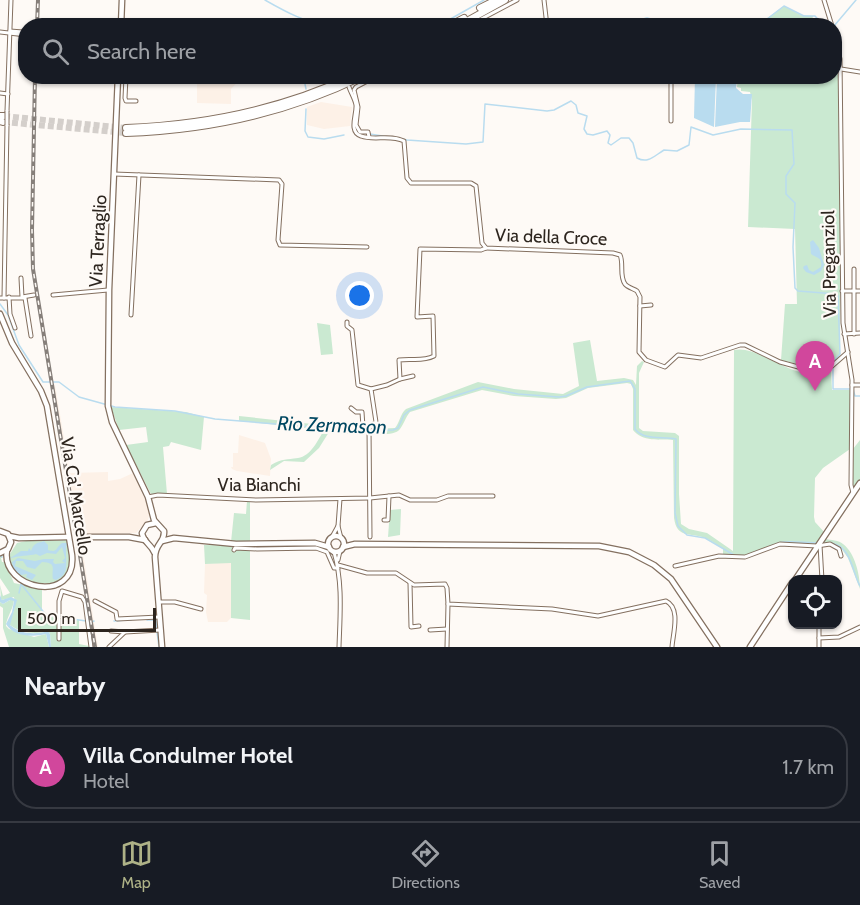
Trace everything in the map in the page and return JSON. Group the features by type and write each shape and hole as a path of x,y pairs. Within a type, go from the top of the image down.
{"highway":[{"path":"463,18 496,0"},
{"path":"472,18 505,0"},
{"path":"333,84 282,104 228,118 126,130 184,130 256,116 347,84"}],"main road":[{"path":"121,18 122,0"},
{"name":"Via Terraglio","path":"118,84 109,290 108,406 112,422 148,497"},
{"name":"Via Ca' Marcello","path":"0,314 15,350 38,385 47,406 73,563 66,579 57,585 47,587 16,578 0,553 7,550"},
{"path":"798,575 860,483"},
{"path":"148,497 151,513 156,523 174,538"},
{"path":"129,537 143,530 148,524 151,513"},
{"path":"148,524 156,523"},
{"path":"143,530 155,557 162,647"},
{"name":"Via Ca' Marcello","path":"0,531 19,538 72,537"},
{"path":"155,557 164,531"},
{"path":"9,536 11,544"},
{"name":"Via Ca' Marcello","path":"82,537 129,537 147,542"},
{"path":"6,560 7,550 19,538"},
{"path":"147,542 160,542 174,538 236,543 315,543 342,539 355,544 599,546 629,552 654,565 671,579 717,647"},
{"path":"329,547 331,539"},
{"path":"342,539 342,549"},
{"path":"315,543 329,547 334,552 355,544"},
{"path":"750,647 788,589"}],"street":[{"path":"11,0 8,94 4,119 4,298 15,328"},
{"path":"483,18 517,0"},
{"path":"544,0 546,18"},
{"path":"824,0 830,18"},
{"path":"0,32 18,33"},
{"path":"842,69 860,72"},
{"path":"124,84 126,100 136,101"},
{"path":"349,87 356,106 354,127 361,136 369,137 368,132 360,132 356,127 358,106 354,90 362,84"},
{"path":"671,84 671,121"},
{"name":"Via Preganziol","path":"840,84 842,291 844,335 852,387 851,485 853,493"},
{"path":"118,90 124,90"},
{"path":"0,93 8,94"},
{"name":"Via della Croce","path":"369,137 391,137 404,141 407,178 411,183 471,183 476,186 482,243 486,248 617,253 622,261 623,282 626,286 638,291 640,306"},
{"path":"114,174 279,180 282,184 278,240 280,245 367,247"},
{"path":"131,315 139,175"},
{"path":"0,220 5,220"},
{"path":"400,379 399,360 423,361 434,356 433,316 417,317 420,249 481,250 486,248"},
{"path":"853,334 854,269"},
{"path":"21,278 31,336"},
{"path":"53,295 109,290"},
{"path":"842,291 860,291"},
{"path":"4,298 34,295"},
{"path":"651,305 640,306 640,354 646,360 661,367 668,365 678,355 701,358 740,345 780,362 816,370 833,364 848,352"},
{"path":"347,322 347,326 352,330 358,385 371,389 413,376"},
{"path":"844,335 860,333"},
{"path":"852,387 860,385"},
{"path":"370,537 369,430 376,422 371,389"},
{"path":"351,408 356,412 362,412 363,427"},
{"path":"356,427 369,430"},
{"name":"Via Bianchi","path":"148,497 158,495 256,500 370,498 400,495 410,500 436,500 448,496 493,496"},
{"path":"384,520 388,520 389,496"},
{"path":"340,498 338,526 342,539"},
{"path":"331,539 338,526"},
{"path":"675,566 719,556 745,557 780,544 835,546 839,549 841,556"},
{"path":"819,544 822,575"},
{"path":"234,550 235,548 316,548 327,552 334,568 338,565 367,573 396,573 410,583 446,584 447,647"},
{"path":"338,565 342,549"},
{"path":"334,552 340,585 339,647"},
{"path":"410,583 411,627 419,626"},
{"path":"59,639 59,601 62,591 82,597 85,602 92,647"},
{"path":"95,600 116,612 117,619 159,617"},
{"path":"448,604 552,609 598,616 666,601 673,605 675,610 672,647"},
{"path":"159,602 175,602 201,609"},
{"path":"819,638 839,637 860,627"},
{"path":"430,630 447,629"},
{"path":"819,629 819,647"},
{"path":"111,631 160,630"},
{"path":"109,647 125,632"}],"shaded area":[{"path":"197,84 236,84 231,89 231,104 197,103"},
{"path":"321,102 352,107 350,126 324,129 307,125 307,107"},
{"path":"50,382 55,385 70,473 108,472 108,481 133,473 150,511 148,520 136,533 80,535 98,647 94,647"},
{"path":"239,435 265,443 271,459 270,476 232,469 233,453 238,453"},
{"path":"231,562 231,618 227,622 208,622 207,595 204,593 205,564"}],"green space":[{"path":"784,6 801,15 813,16 813,18 768,18"},
{"path":"737,84 839,84 841,105 840,354 827,364 812,366 781,360 785,304 797,304 795,229 748,227 752,100 750,92 741,91 741,88 737,87"},
{"path":"317,323 330,325 333,354 321,355"},
{"path":"590,340 597,381 624,378 633,380 636,385 637,366 642,361 644,362 639,373 639,428 643,431 675,433 679,436 681,524 689,529 707,533 733,551 734,350 751,351 798,372 813,373 831,369 832,390 851,390 850,449 823,468 815,478 814,517 815,522 825,533 817,545 785,543 745,556 723,555 723,549 710,540 681,532 674,518 673,440 646,438 633,430 633,389 631,384 627,383 588,388 566,398 556,399 514,396 482,390 410,412 400,429 394,433 371,434 371,429 395,428 406,409 478,382 514,389 563,394 579,386 573,343"},
{"path":"111,407 186,412 204,417 201,450 171,442 169,446 163,447 167,494 151,494 126,445 148,442 146,427 119,430"},
{"path":"239,416 368,430 368,432 361,432 361,435 329,432 319,448 304,462 284,461 270,470 271,465 279,461 303,457 314,447 324,430 239,421"},
{"path":"860,440 860,480 853,491 853,449"},
{"path":"247,501 250,501 250,542 231,542 234,513 246,514"},
{"path":"401,509 400,535 388,537 390,510"},
{"path":"825,539 841,543 851,553 858,571 860,589 848,558 841,548 822,543"},
{"path":"68,540 71,557 68,573 57,582 31,582 23,579 11,569 8,557 17,543"},
{"path":"204,545 250,546 250,620 231,618 231,563 205,564"},
{"path":"0,555 14,583 42,589 42,610 51,617 79,620 79,644 94,647 51,647 48,631 28,632 10,625 15,607 14,597 1,599 0,585 3,596 10,593 0,578"},
{"path":"14,600 6,626 34,637 46,634 49,647 9,647 3,628 3,608 0,602 3,604"}],"water":[{"path":"695,84 716,84 714,127 694,118"},
{"path":"717,84 736,84 736,88 743,94 752,94 750,122 715,127"},
{"path":"813,240 819,248 824,265 821,271 814,275 803,268 807,265 813,272 821,267 820,260 811,254 810,242"},
{"path":"44,541 48,545 48,550 51,551 62,543 67,543 66,569 61,577 53,579 52,565 42,562 35,569 27,567 23,561 16,561 15,566 36,575 32,580 26,577 27,574 21,575 14,571 12,562 18,558 35,561 54,559 55,564 65,563 62,561 65,558 62,547 56,554 47,553 40,556 36,554 9,559 21,551 28,551 29,548 31,551 37,543"},
{"path":"0,595 2,600 11,597 17,600 10,625 28,633 48,631 51,647 49,647 46,634 24,635 9,628 6,624 14,601 10,600 3,604 0,602"}],"waterway":[{"path":"265,0 300,18"},
{"path":"452,18 484,0"},
{"path":"841,18 856,0"},
{"path":"768,18 784,6 804,16 817,18"},
{"path":"305,84 306,89"},
{"path":"370,134 407,140 466,144 483,142 485,104 547,111 571,101 576,105 578,113 587,116 584,129 587,134 593,135 607,131 610,135 608,143 611,145 621,138 629,138 633,143 637,158 641,160 651,158 664,150 677,151 689,145 691,127 713,135 741,129 792,130 794,164 786,176 786,194 795,203 793,247 795,288 798,291 838,296 840,354 833,362 833,389 853,389 855,396 860,396"},
{"path":"306,109 305,131 308,137 324,139 344,135"},
{"name":"Rio Zermason","path":"0,304 8,315 19,345 43,382 59,382 79,397 115,407 175,411 215,419 364,431 393,430 398,428 404,415 410,410 483,387 518,394 559,397 587,387 630,381 635,389 635,429 648,437 676,439 675,513 678,526 687,535 705,538 734,555"},
{"name":"Rio Zermason","path":"778,543 818,543"},
{"name":"Rio Zermason","path":"831,543 838,545 847,554 860,586"},
{"path":"19,593 21,584 46,615 86,621"},
{"path":"114,621 127,620"},
{"path":"147,620 156,620 157,629"},
{"path":"157,632 159,647"}],"tunnel":[{"path":"4,116 126,128"},
{"path":"3,122 126,133"}],"railway":[{"path":"37,18 38,0"},
{"path":"35,84 33,269 95,647"}],"place":[{"name":"Villa Condulmer Hotel","path":"815,391"}]}
